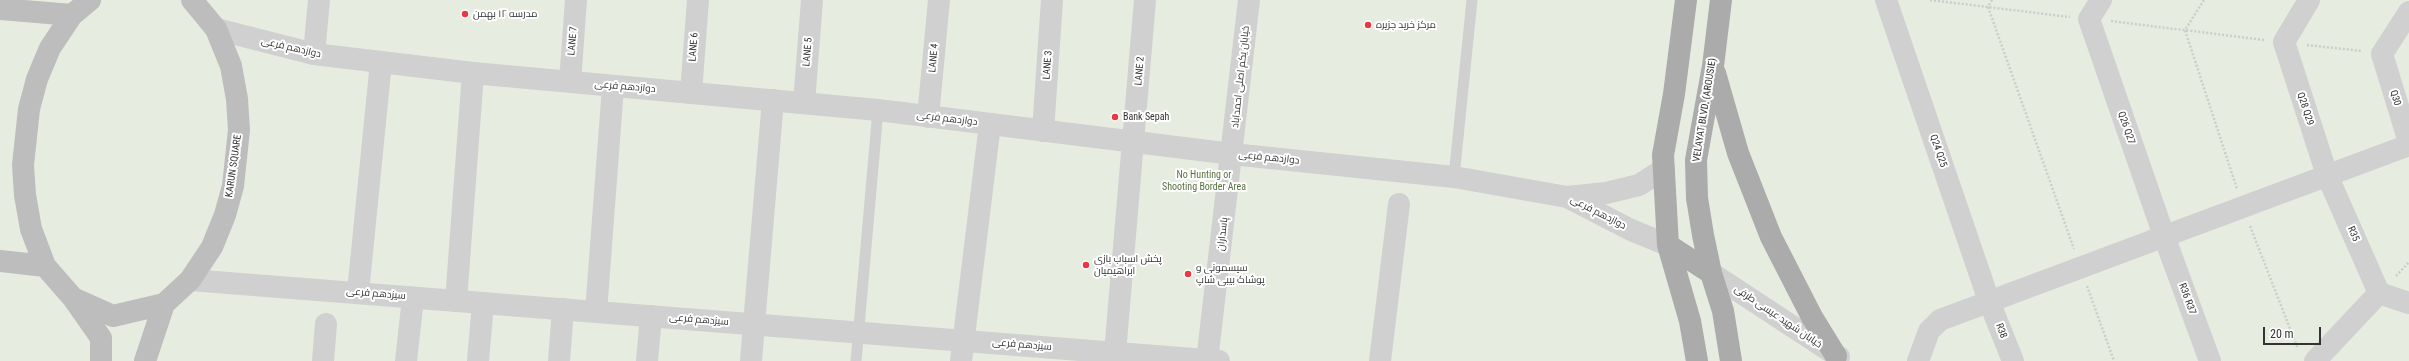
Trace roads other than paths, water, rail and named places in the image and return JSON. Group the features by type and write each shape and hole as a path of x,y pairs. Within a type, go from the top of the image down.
{"main road":[{"name":"KARUN SQUARE","path":"90,0 72,15 50,48 37,79 29,109 23,165 25,195 31,229 45,266 73,298 114,316 164,304 190,280 212,247 225,215 233,186 238,144 237,100 231,66 216,29 192,0"},
{"path":"1686,0 1674,94 1663,155 1668,245 1690,321 1697,361"},
{"name":"VELAYAT BLVD. (AROUSIE)","path":"1721,0 1713,66 1696,160 1697,198 1711,273 1723,311 1731,361"},
{"path":"0,9 72,15"},
{"path":"1713,66 1735,146 1756,202 1790,278 1841,358"},
{"path":"1668,245 1711,273"},
{"path":"0,261 45,266"},
{"path":"73,298 101,338 101,361"},
{"path":"145,361 164,304"}],"street":[{"path":"314,54 319,0"},
{"name":"LANE 7","path":"570,82 576,0"},
{"name":"LANE 6","path":"691,93 698,0"},
{"name":"LANE 5","path":"804,103 812,0"},
{"name":"LANE 4","path":"928,117 939,0"},
{"name":"LANE 3","path":"1043,131 1052,0"},
{"name":"LANE 2","path":"1115,353 1145,0"},
{"name":"خیابان یکم اصلی احمداباد","path":"1232,154 1249,0"},
{"name":"Q24 Q25","path":"1886,0 1989,301"},
{"name":"Q26 Q27","path":"2101,0 2089,19 2164,236"},
{"name":"Q28 Q29","path":"2309,0 2284,42 2327,175"},
{"name":"Q30","path":"2409,12 2382,54 2409,143"},
{"name":"دوازدهم فرعی","path":"216,29 314,54 473,73 613,87 878,110 1232,154 1454,177 1567,197 1631,230 1668,245"},
{"path":"358,292 381,62"},
{"path":"456,301 473,73"},
{"path":"596,312 613,87"},
{"path":"751,361 773,100"},
{"path":"962,351 990,124"},
{"path":"1918,361 1929,331 1940,320 2409,143"},
{"name":"پاسداران","path":"1211,361 1232,154"},
{"path":"1567,197 1606,193 1639,185 1664,169"},
{"name":"R35","path":"2327,175 2379,293"},
{"path":"1380,361 1399,204"},
{"name":"R36 R37","path":"2164,236 2210,361"},
{"name":"خیابان شهید عیسی طرفی","path":"1711,273 1841,358"},
{"name":"سیزدهم فرعی","path":"190,280 358,292 413,298 859,333 962,351 1115,353 1211,361"},
{"path":"2308,357 2379,293 2409,303"},
{"path":"406,361 413,298"},
{"name":"R38","path":"1989,301 2013,361"},
{"path":"478,361 483,303"},
{"path":"559,361 563,309"},
{"path":"647,361 651,316"},
{"path":"323,361 326,324"}],"lane":[{"path":"1454,177 1472,0"},
{"path":"856,361 878,110"}],"place":[{"name":"مدرسه ۱۲ بهمن","path":"465,14"},
{"name":"مرکز خرید جزیره","path":"1368,25"},
{"name":"Bank Sepah","path":"1115,117"},
{"name":"پخش اسباب بازی ابراهیمیان","path":"1086,265"},
{"name":"سیسمونی و پوشاک بیبی شاپ","path":"1188,274"}],"park label":[{"name":"No Hunting or Shooting Border Area","path":"1204,180"}]}
